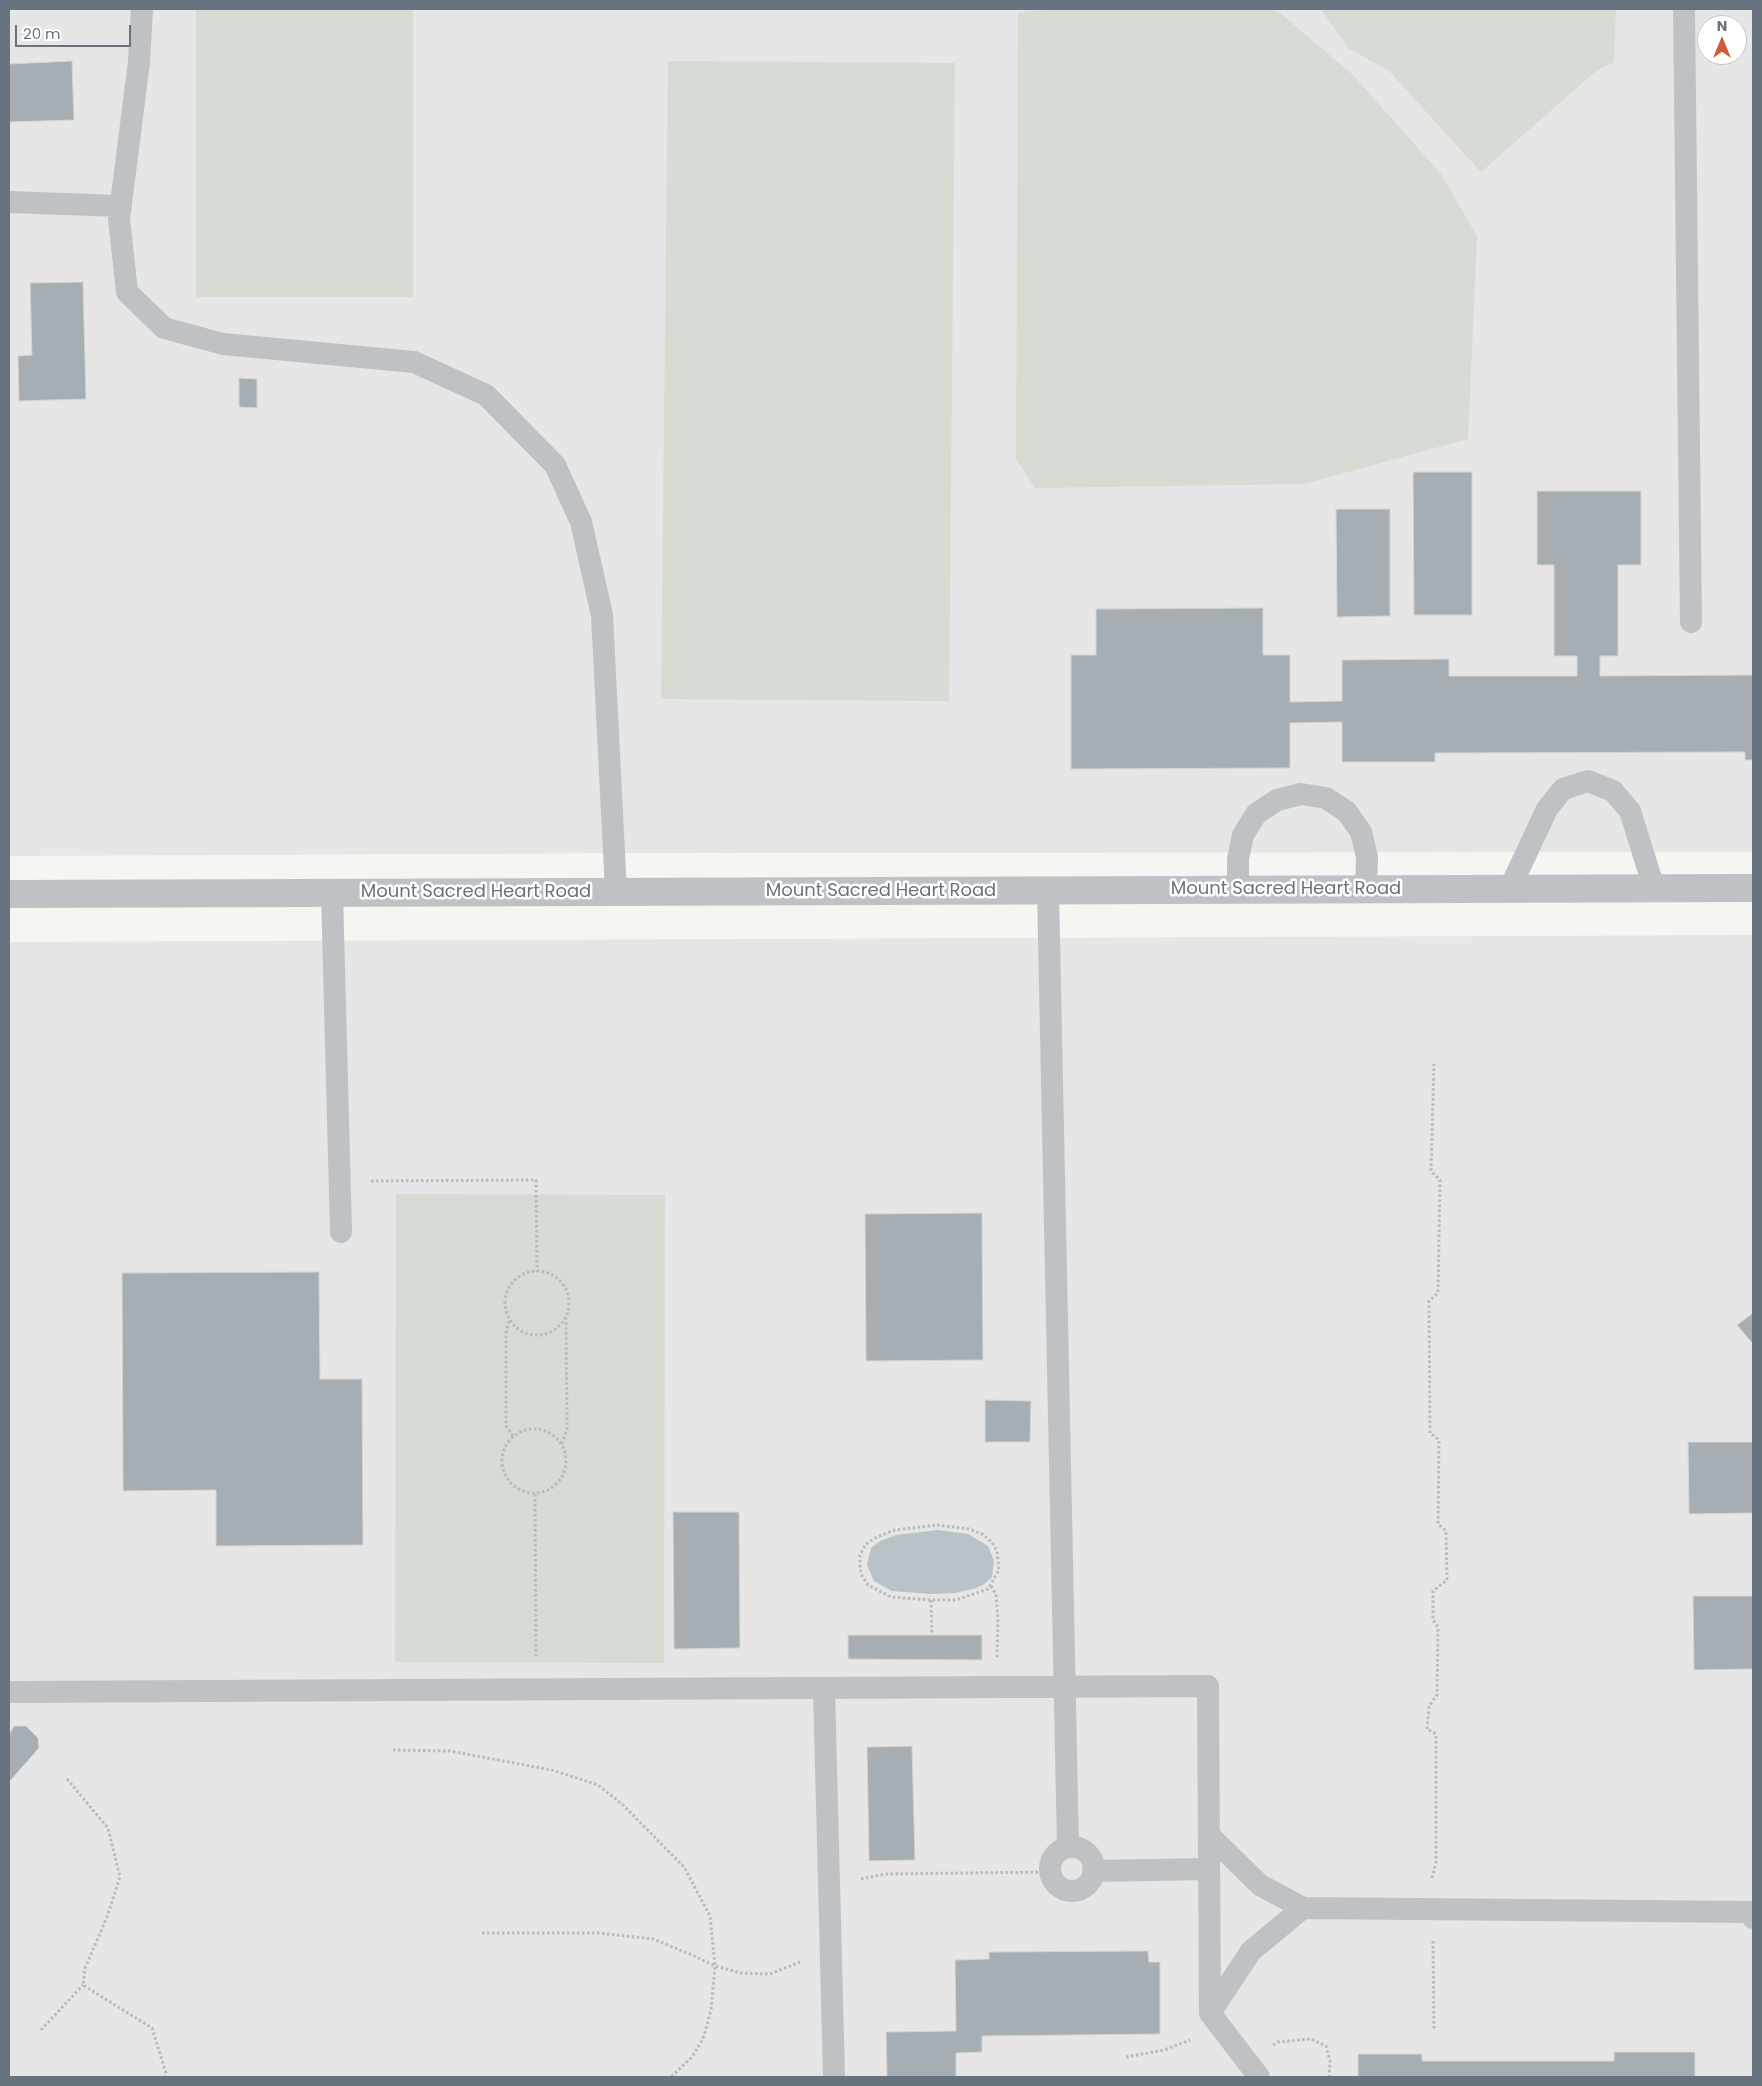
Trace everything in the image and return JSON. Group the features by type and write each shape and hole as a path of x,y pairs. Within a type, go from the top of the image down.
{"street":[{"name":"Mount Sacred Heart Road","path":"9,894 1753,888"}],"lane":[{"path":"142,9 139,62 119,219 127,292 164,328 223,344 414,362 486,394 555,464 581,522 602,615 616,892"},
{"path":"1684,9 1691,622"},
{"path":"9,202 121,206"},
{"path":"1510,888 1547,809 1563,789 1588,781 1613,791 1630,811 1654,888"},
{"path":"1238,890 1238,859 1243,835 1256,814 1277,800 1301,794 1326,798 1347,812 1361,832 1367,857 1366,889"},
{"path":"1048,890 1068,1847"},
{"path":"332,893 341,1232"},
{"path":"9,1692 1208,1686 1210,2013 1259,2077"},
{"path":"824,1689 834,2077"},
{"path":"1209,1835 1260,1885 1303,1908 1753,1912 1753,1918"},
{"path":"1076,1847 1083,1850 1089,1856 1093,1870 1091,1879 1085,1886 1077,1890 1068,1890 1060,1887 1054,1881 1050,1872 1050,1864 1060,1850 1076,1847"},
{"path":"1093,1870 1209,1869"},
{"path":"1210,2013 1251,1951 1303,1908"}],"path":[{"path":"1434,1064 1431,1171 1440,1180 1438,1293 1429,1301 1430,1433 1439,1440 1438,1524 1446,1531 1447,1580 1433,1591 1433,1620 1438,1627 1437,1695 1429,1706 1428,1729 1436,1734 1436,1862 1432,1879 1434,2029"},
{"path":"340,1181 536,1180 537,1272"},
{"path":"562,1445 566,1429 566,1318 569,1308 568,1294 561,1282 550,1274 537,1272 523,1274 512,1283 506,1295 505,1308 509,1320 518,1329 530,1334 540,1335 551,1332 559,1327 566,1318"},
{"path":"509,1320 506,1333 506,1426 514,1436"},
{"path":"526,1430 540,1430 552,1435 562,1445 566,1458 566,1469 562,1478 546,1492 535,1494 522,1491 512,1485 504,1474 502,1461 505,1448 514,1436 526,1430"},
{"path":"535,1494 536,1690"},
{"path":"937,1525 969,1529 982,1534 992,1542 997,1551 999,1570 991,1586 956,1600 891,1597 868,1586 861,1574 860,1555 866,1544 876,1537 895,1530 937,1525"},
{"path":"991,1586 996,1594 998,1619 996,1688"},
{"path":"931,1600 932,1635"},
{"path":"393,1750 450,1751 552,1770 598,1785 623,1805 684,1867 710,1916 715,1966 711,2010 703,2039 692,2057 671,2077"},
{"path":"41,2030 83,1986 85,1968 107,1917 120,1877 108,1828 67,1779"},
{"path":"830,1916 847,1882 885,1874 1050,1872"},
{"path":"482,1933 598,1933 653,1939 715,1966 741,1973 770,1974 804,1961"},
{"path":"83,1986 152,2028 166,2073 165,2077"}],"shaded area":[{"path":"9,9 1753,9 1753,852 648,853 9,856"},
{"path":"196,9 413,9 413,297 196,297"},
{"path":"1053,9 1270,9 1280,13 1353,75 1441,174 1477,236 1468,439 1304,484 1035,488 1016,459 1018,13"},
{"path":"1321,9 1616,9 1614,62 1596,71 1481,172 1389,71 1348,48"},
{"path":"668,61 955,63 949,701 661,699"},
{"path":"1753,935 1753,2077 9,2077 9,942"},
{"path":"396,1194 665,1195 664,1663 395,1662"},
{"path":"938,1530 968,1534 988,1546 994,1561 992,1577 983,1585 973,1589 955,1593 931,1594 892,1591 874,1581 867,1565 871,1548 880,1541 896,1535"}],"building":[{"path":"72,61 74,120 9,122 9,64"},
{"path":"83,282 86,399 19,401 18,356 32,355 30,283"},
{"path":"239,378 257,379 257,408 239,407"},
{"path":"1413,472 1472,472 1472,615 1414,615"},
{"path":"1537,491 1641,491 1641,565 1618,565 1618,656 1600,656 1600,676 1753,675 1753,760 1745,760 1745,752 1435,753 1435,762 1342,762 1342,722 1290,723 1290,768 1071,769 1071,655 1096,655 1096,609 1263,608 1263,655 1290,655 1290,702 1342,701 1342,660 1449,659 1449,676 1577,676 1577,656 1554,656 1554,565 1537,565"},
{"path":"1336,509 1390,509 1390,616 1337,617"},
{"path":"982,1213 983,1360 866,1361 865,1214"},
{"path":"319,1272 320,1379 362,1379 363,1545 216,1546 216,1490 123,1491 122,1273"},
{"path":"1753,1313 1753,1344 1737,1325"},
{"path":"985,1400 1031,1401 1030,1442 985,1442"},
{"path":"1688,1442 1753,1442 1753,1513 1689,1514"},
{"path":"673,1512 739,1512 740,1648 674,1649"},
{"path":"1693,1596 1753,1596 1753,1669 1694,1670"},
{"path":"848,1635 982,1635 982,1660 848,1659"},
{"path":"14,1726 26,1726 38,1738 39,1748 9,1782 9,1735"},
{"path":"912,1746 915,1860 869,1861 867,1747"},
{"path":"1148,1951 1149,1962 1160,1962 1160,2034 982,2036 982,2052 956,2053 956,2077 887,2077 886,2032 956,2031 955,1960 989,1959 989,1952"},
{"path":"1614,2052 1695,2052 1695,2077 1358,2077 1358,2054 1422,2054 1422,2061 1614,2061"}]}
